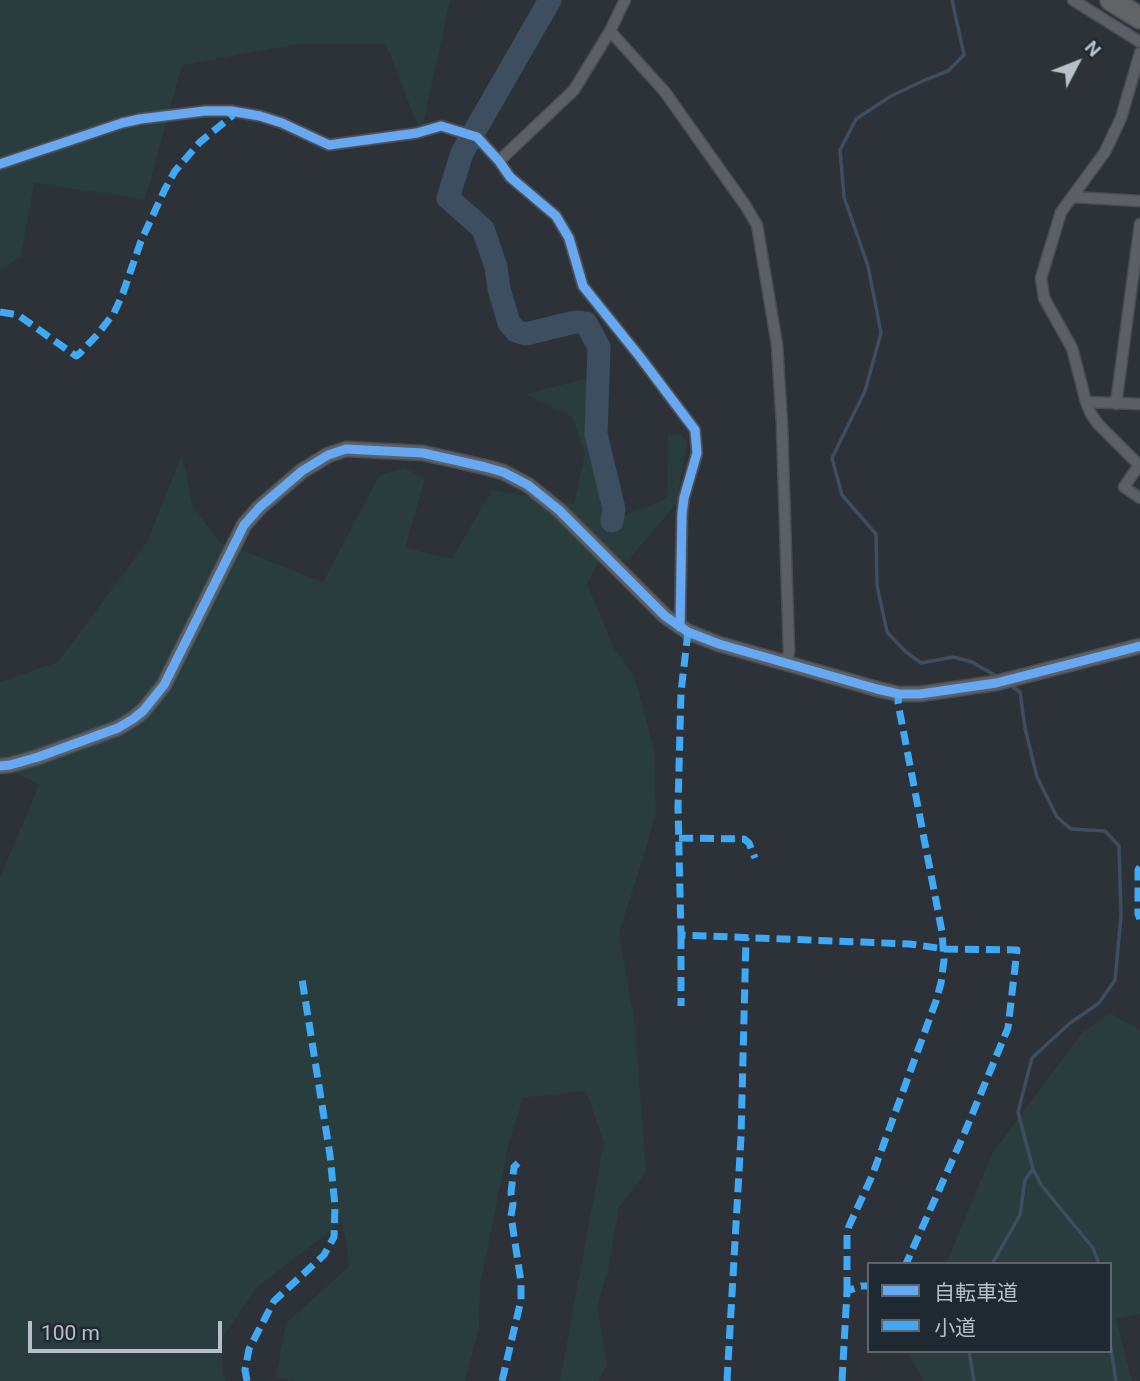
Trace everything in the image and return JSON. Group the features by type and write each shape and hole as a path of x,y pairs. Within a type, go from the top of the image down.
{"highway":[{"path":"1111,0 1140,18"}],"street":[{"path":"499,161 574,90 610,31 625,0"},
{"path":"1073,0 1140,42"},
{"path":"610,31 665,92 757,225 777,345 789,652 786,663"},
{"path":"1140,53 1121,118 1105,152 1061,212 1041,278 1044,298 1072,348 1091,414 1139,466 1125,487 1140,498"},
{"path":"0,164 122,123 205,111 233,111 260,116 329,145 418,133 440,126 477,137 510,177 556,216 569,238 583,286 695,430 697,453 682,514 680,627"},
{"path":"1072,197 1140,201"},
{"path":"1116,404 1140,224"},
{"path":"1086,402 1140,404"},
{"path":"0,766 38,757 118,728 143,711 164,685 244,526 260,507 316,461 346,449 423,453 503,472 528,485 559,510 665,616 680,627 719,645 899,694 936,692 996,683 1140,646"}],"shaded area":[{"path":"0,0 450,0 421,134 386,44 297,44 182,65 145,199 34,183 21,256 0,271"},
{"path":"591,377 590,436 604,524 667,498 668,436 681,434 687,443 676,504 628,560 598,563 587,584 614,648 634,676 654,749 656,812 619,933 635,1025 646,1172 619,1207 608,1270 597,1306 607,1365 598,1381 560,1381 604,1142 586,1091 523,1098 509,1142 480,1285 479,1328 465,1381 297,1381 276,1377 286,1323 350,1266 342,1222 256,1288 222,1339 222,1373 226,1381 0,1381 0,878 39,785 0,765 0,682 58,662 147,542 182,454 193,508 220,542 323,582 379,476 404,468 425,478 405,548 452,559 492,490 574,504 585,454 573,417 526,394"},
{"path":"1110,1013 1140,1030 1140,1314 1116,1319 1132,1381 924,1381 910,1353 1112,1353 1112,1262 947,1262 992,1154 1082,1033"}],"waterway":[{"path":"550,0 462,153 448,198 483,229 496,267 509,323 516,331 526,334 575,322 586,323 599,347 596,434 614,509 612,521"},
{"path":"952,0 964,55 948,71 891,96 856,119 840,150 844,197 868,266 881,333 865,391 832,458 842,495 876,534 877,585 887,632 921,663 953,657 972,662 998,677"},
{"path":"1010,685 1020,692 1025,728 1037,777 1057,817 1071,829 1105,831 1119,846 1121,916 1115,980 1099,1003 1070,1023 1032,1058 1018,1112 1033,1169 1042,1186 1093,1248 1098,1262"},
{"path":"993,1262 1020,1215 1025,1180 1033,1169"},
{"path":"969,1353 974,1381"},
{"path":"1112,1353 1116,1381"}],"marked path":[{"path":"0,312 18,315 76,356 79,354 114,313 141,241 175,171 200,142 232,116 233,112"},
{"path":"688,632 681,692 678,807 681,935 910,944 945,949 1017,950 1008,1028 907,1262"},
{"path":"847,1291 849,1226 872,1176 936,1001 944,960 942,932 898,703 899,694"},
{"path":"679,838 744,839 749,843 755,858"},
{"path":"1140,867 1140,919"},
{"path":"681,935 681,1006"},
{"path":"727,1381 741,1137 746,938"},
{"path":"247,1381 245,1370 249,1349 274,1301 324,1255 334,1237 335,1206 330,1155 302,979"},
{"path":"502,1381 521,1300 521,1282 511,1216 514,1167 518,1163"},
{"path":"842,1381 847,1291 867,1286"}],"cycle path":[{"path":"0,164 122,123 205,111 231,111 260,116 329,145 417,133 441,126 477,137 510,177 556,216 569,238 583,286 695,430 697,453 682,514 680,627"},
{"path":"0,766 38,757 118,728 143,711 164,685 244,525 260,507 302,471 328,455 346,449 423,453 503,472 528,485 559,510 665,616 688,632 719,644 877,689 899,694 920,694 996,683 1140,646"}]}
